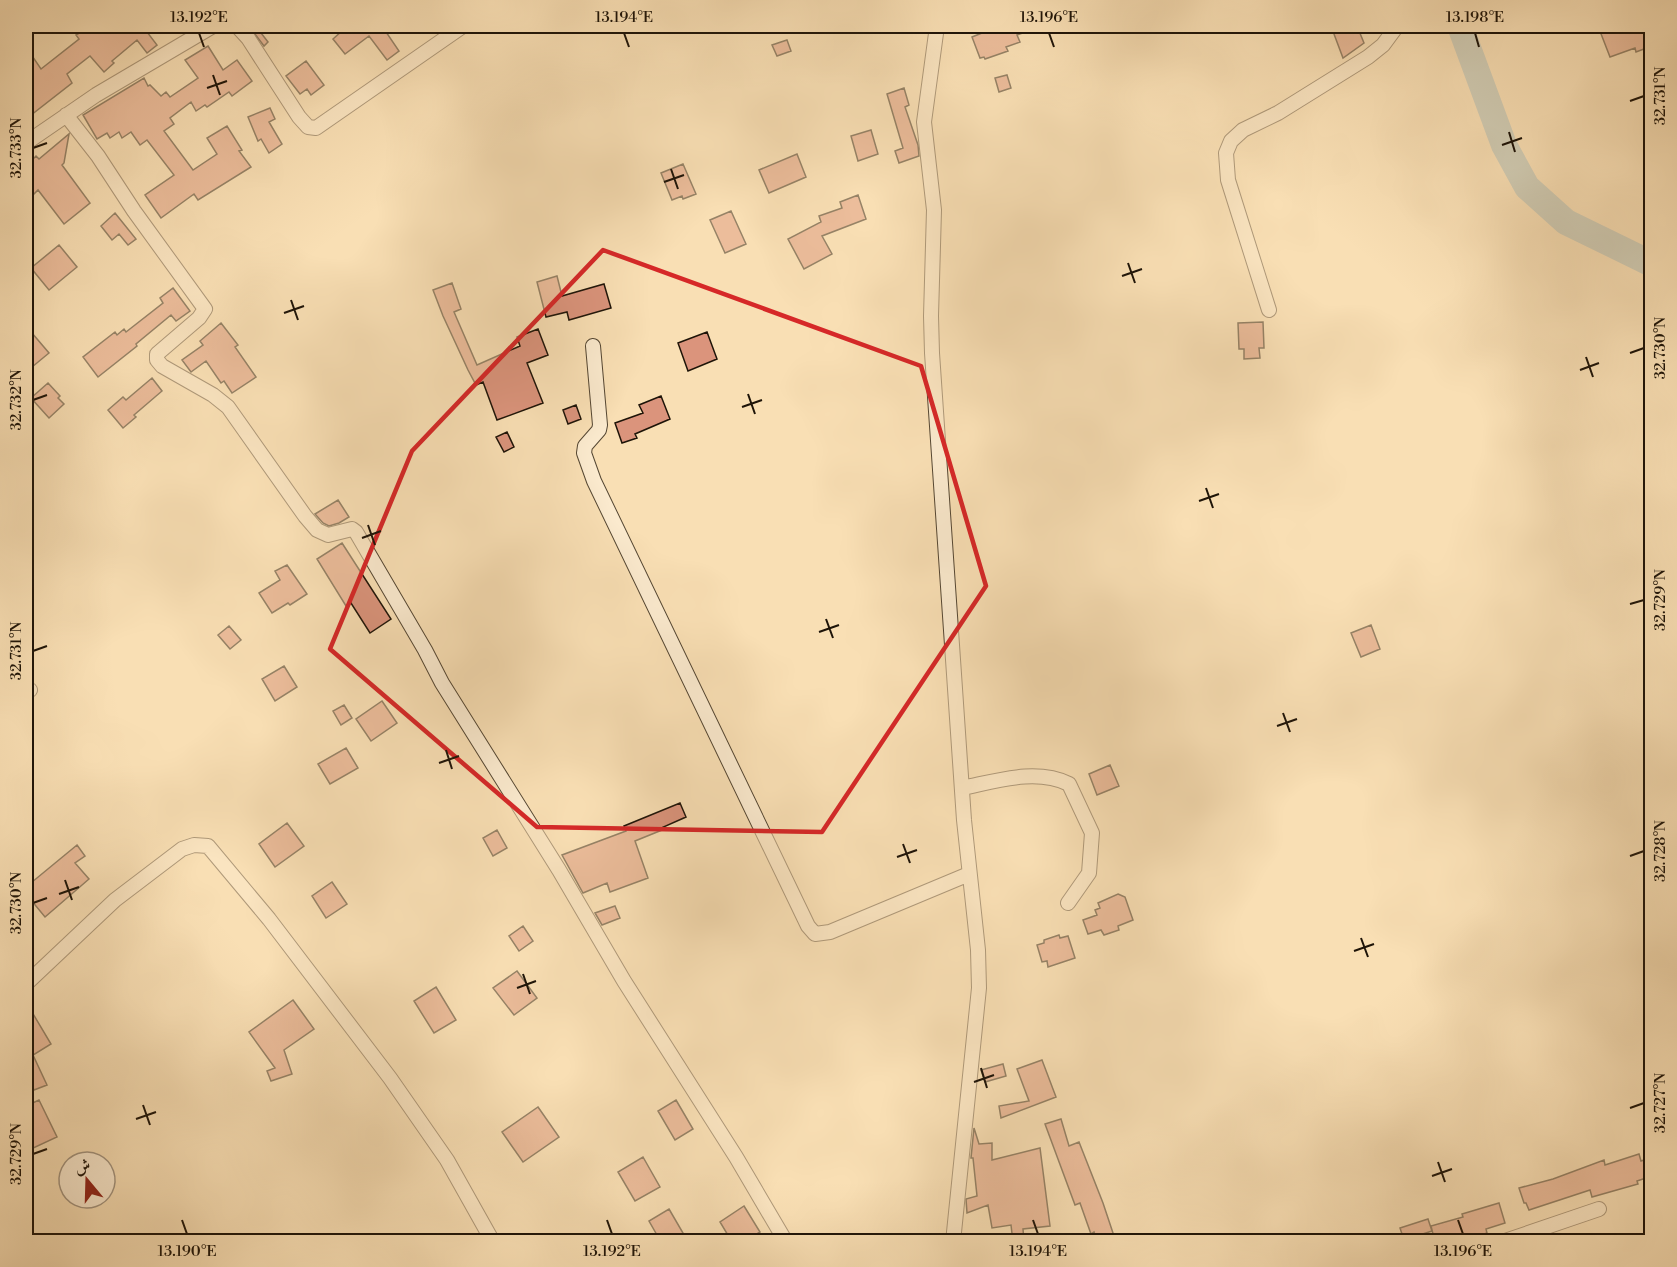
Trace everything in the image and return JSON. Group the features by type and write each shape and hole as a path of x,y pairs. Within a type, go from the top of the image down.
{"street":[{"path":"26,143 66,115 213,26"},
{"path":"237,26 252,44 292,107 311,128 324,124 442,31 462,26"},
{"path":"937,26 924,122 934,210 932,353 962,788 978,950 979,988 953,1242"},
{"path":"1269,310 1228,180 1226,153 1231,141 1243,130 1278,113 1368,57 1383,45 1398,26"},
{"path":"66,115 98,156 134,212 205,309 199,318 157,354 157,360 162,366 213,395 228,407 317,530 328,535 352,529 356,532 442,683 559,870 624,981 742,1166 786,1242"},
{"path":"593,346 600,425 599,430 585,446 584,453 591,473 808,926 815,934 830,932 969,874"},
{"path":"962,788 996,781 1045,776 1069,784 1092,833 1089,873 1068,903"},
{"path":"26,984 116,900 182,849 194,845 208,846 269,919 390,1078 447,1160 493,1242"},
{"path":"1502,1242 1599,1209"}],"highlighted area":[{"path":"603,250 921,366 986,586 822,832 537,827 330,649 412,451"}],"building":[{"path":"90,26 155,26 147,32 157,45 147,53 137,40 112,61 114,63 104,72 90,56 67,74 72,83 26,119 26,47 41,69 79,39 76,35"},
{"path":"249,26 271,26 261,33 268,42 264,46"},
{"path":"353,26 382,26 399,51 387,60 369,36 345,54 333,39 343,30 344,32"},
{"path":"992,26 1039,27 1017,35 1020,42 1006,47 1008,51 985,59 980,58 972,37 982,33 981,29"},
{"path":"1331,26 1357,26 1364,43 1343,58"},
{"path":"1598,26 1652,26 1652,46 1636,52 1635,48 1610,57"},
{"path":"787,40 791,51 777,56 772,45"},
{"path":"208,46 223,70 237,60 252,81 232,96 229,92 207,107 205,105 196,111 191,102 170,118 174,124 164,131 193,170 217,154 207,138 227,126 242,150 239,151 251,167 198,200 194,194 161,218 145,195 174,175 147,140 140,145 131,132 122,138 119,132 110,138 107,133 97,139 83,115 144,78 148,86 150,85 161,96 166,92 170,97 198,78 185,60"},
{"path":"306,61 324,85 311,95 307,89 300,94 286,76"},
{"path":"1007,75 1011,88 999,92 995,78"},
{"path":"904,88 909,105 905,107 918,145 919,156 899,163 895,151 903,148 887,94"},
{"path":"270,108 275,119 269,122 282,144 269,153 261,139 258,141 248,117"},
{"path":"871,130 878,154 858,161 851,136"},
{"path":"69,134 62,165 90,203 64,224 38,190 26,202 26,166 36,156 39,159"},
{"path":"797,154 806,177 769,193 759,170"},
{"path":"683,164 696,194 672,200 661,173"},
{"path":"858,195 866,219 822,236 832,254 804,269 788,239 821,222 819,216 842,208 840,202"},
{"path":"731,211 746,244 725,253 710,220"},
{"path":"115,213 136,239 128,245 119,234 112,240 101,226"},
{"path":"59,245 77,267 49,290 31,268"},
{"path":"557,276 562,296 604,284 611,308 569,320 567,312 546,317 537,282"},
{"path":"452,283 461,309 454,312 477,365 520,346 517,337 538,329 548,355 527,363 543,403 497,420 483,382 476,385 433,290"},
{"path":"173,288 190,311 176,321 171,315 98,377 83,357 115,332 117,335 124,329 126,332 163,303 160,298"},
{"path":"1263,322 1264,348 1259,348 1260,358 1244,359 1244,349 1239,349 1238,323"},
{"path":"221,323 238,345 235,347 256,377 232,393 224,381 221,383 206,361 191,372 182,360 203,345 200,341"},
{"path":"26,326 49,353 26,372"},
{"path":"707,332 717,359 688,371 678,343"},
{"path":"152,378 162,391 134,415 136,417 123,428 108,410 123,397 126,400"},
{"path":"48,383 64,404 49,418 31,398"},
{"path":"661,396 670,419 635,434 637,438 622,443 615,423 643,413 639,405"},
{"path":"576,405 581,419 568,424 563,410"},
{"path":"507,432 514,447 504,452 496,437"},
{"path":"338,500 349,517 329,526 315,514"},
{"path":"342,543 391,619 370,633 351,603 346,606 317,559"},
{"path":"287,565 307,594 272,613 259,593 280,580 275,571"},
{"path":"1371,625 1380,649 1361,657 1351,633"},
{"path":"229,626 241,640 230,649 218,635"},
{"path":"284,666 297,687 275,701 262,679"},
{"path":"382,701 397,723 371,741 356,719"},
{"path":"344,705 352,718 341,725 333,711"},
{"path":"346,748 358,768 330,784 318,764"},
{"path":"1110,765 1119,786 1097,795 1089,774"},
{"path":"680,803 686,817 635,841 648,878 610,892 607,883 583,893 562,855 626,831 624,826"},
{"path":"287,823 304,846 275,867 259,844"},
{"path":"497,830 507,848 493,856 483,838"},
{"path":"77,845 85,856 75,863 89,879 45,917 26,894 26,887"},
{"path":"332,882 347,904 326,918 312,896"},
{"path":"1118,894 1125,897 1133,920 1118,926 1119,930 1104,935 1101,930 1088,934 1083,920 1097,915 1095,910 1100,908 1098,903"},
{"path":"615,906 620,918 602,925 595,913"},
{"path":"523,926 533,941 519,951 509,936"},
{"path":"1059,935 1060,938 1068,936 1075,958 1048,967 1047,961 1042,962 1037,945"},
{"path":"517,971 537,998 514,1015 493,988"},
{"path":"436,987 456,1020 434,1033 414,1001"},
{"path":"293,1000 314,1029 284,1050 292,1074 271,1081 267,1071 275,1068 249,1032"},
{"path":"26,1002 51,1044 33,1055 47,1085 34,1090 26,1071"},
{"path":"1042,1060 1056,1097 1001,1118 999,1106 1029,1101 1017,1069"},
{"path":"1003,1064 1006,1076 985,1082 981,1070"},
{"path":"39,1100 57,1137 29,1150 26,1142 26,1106"},
{"path":"676,1100 693,1129 675,1140 658,1111"},
{"path":"538,1107 559,1137 523,1162 502,1132"},
{"path":"1061,1119 1069,1146 1079,1142 1116,1242 1097,1242 1094,1232 1091,1234 1080,1203 1075,1205 1045,1124"},
{"path":"974,1128 979,1144 992,1143 992,1160 1040,1148 1050,1226 1023,1229 1024,1242 1013,1242 1011,1225 992,1228 988,1205 967,1213 966,1199 977,1196 973,1158 971,1158"},
{"path":"1639,1154 1641,1161 1647,1159 1652,1176 1637,1181 1638,1184 1592,1197 1590,1190 1529,1210 1524,1203 1519,1188 1553,1179 1604,1160 1605,1165"},
{"path":"643,1157 660,1187 635,1201 618,1172"},
{"path":"1499,1203 1505,1223 1486,1229 1487,1233 1470,1239 1469,1234 1435,1242 1431,1226"},
{"path":"744,1206 760,1232 744,1242 732,1242 720,1222"},
{"path":"669,1209 683,1233 669,1242 661,1242 649,1221"},
{"path":"1428,1219 1432,1231 1404,1240 1400,1228"}],"waterway":[{"path":"1460,26 1504,145 1527,187 1566,222 1652,264"}]}
